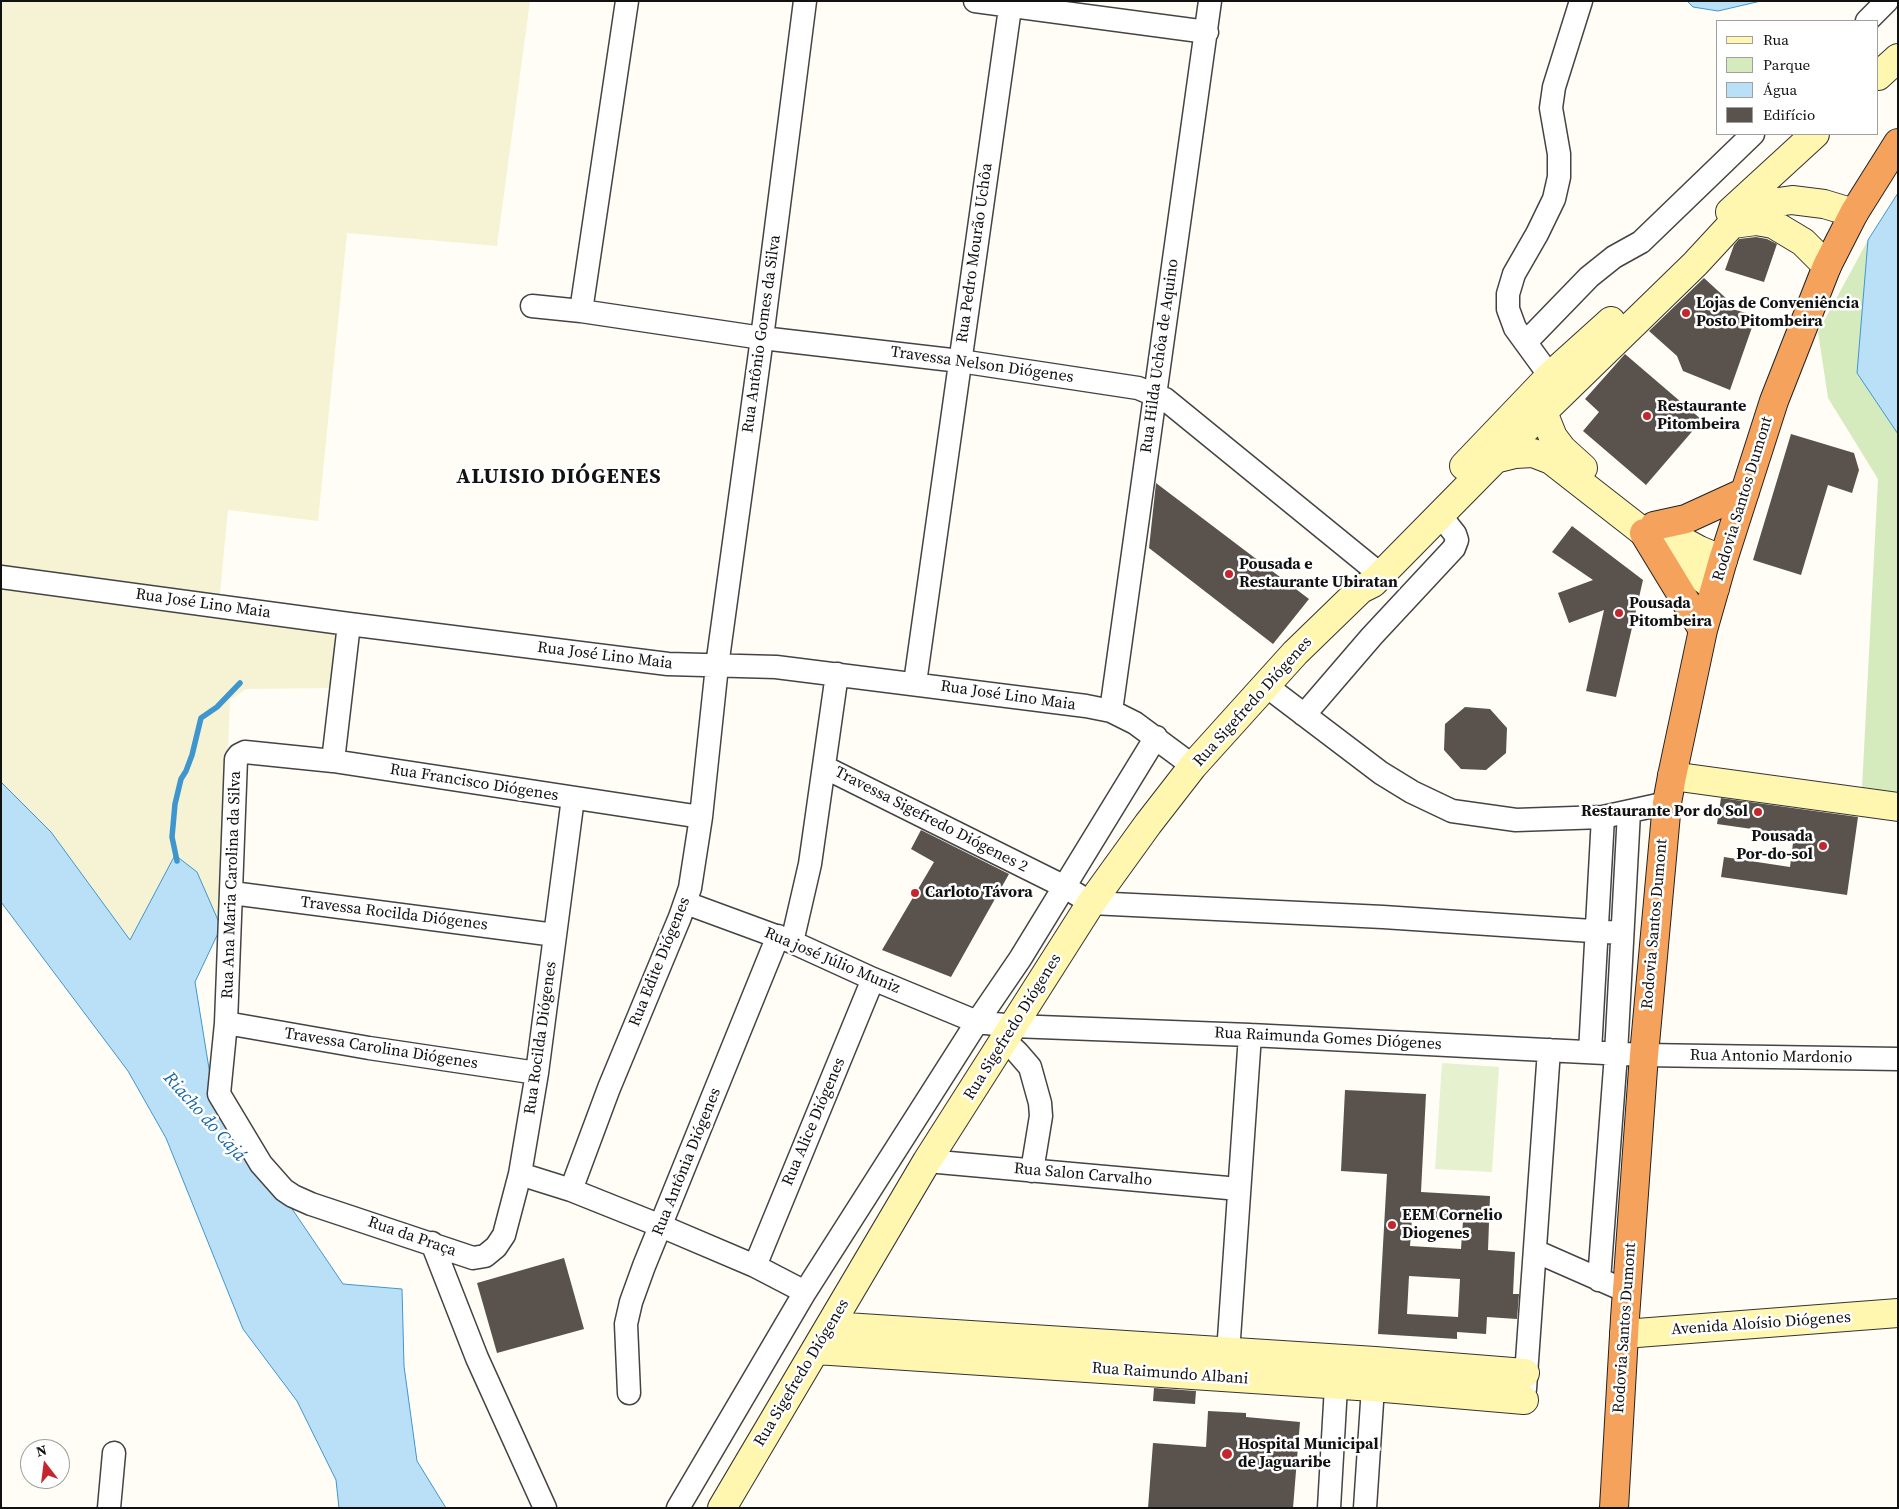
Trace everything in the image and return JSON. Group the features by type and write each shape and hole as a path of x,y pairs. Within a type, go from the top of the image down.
{"highway":[{"name":"Rodovia Santos Dumont","path":"1614,1508 1625,1314 1644,1055 1667,804 1672,776 1703,630 1723,560 1774,401 1827,266 1854,213 1898,143"},
{"path":"1703,630 1649,529 1686,519 1745,492"}],"main road":[{"path":"1879,75 1898,58"},
{"path":"1372,577 1440,515 1495,459 1536,405 1550,376 1814,135"},
{"path":"1372,577 1447,484 1688,271 1732,224 1751,211 1771,203 1792,200 1824,204 1854,213"},
{"path":"1732,224 1756,221 1773,224 1803,242 1827,266"},
{"path":"1536,405 1553,437 1562,449 1715,588"},
{"path":"1495,459 1515,454 1533,453 1546,457 1649,529 1723,560"},
{"name":"Rua Sigefredo Diógenes","path":"722,1508 927,1161 1091,902 1193,766 1296,652 1372,577"},
{"path":"1672,776 1898,807"},
{"name":"Avenida Aloísio Diógenes","path":"1625,1314 1898,1298"},
{"name":"Avenida Aloísio Diógenes","path":"1625,1314 1898,1313"},
{"name":"Rua Raimundo Albani","path":"830,1326 921,1345"},
{"name":"Rua Raimundo Albani","path":"816,1350 921,1345 1374,1374 1525,1373"},
{"name":"Rua Raimundo Albani","path":"1119,1358 1228,1353 1337,1372"},
{"name":"Rua Raimundo Albani","path":"1374,1374 1524,1400"}],"street":[{"path":"581,311 628,1"},
{"name":"Rua Antônio Gomes da Silva","path":"717,666 762,338 805,1"},
{"path":"975,1 1011,4 1207,32"},
{"name":"Rua Hilda Uchôa de Aquino","path":"1111,711 1210,1"},
{"path":"1550,376 1515,328 1508,309 1508,294 1514,274 1538,234 1554,199 1558,177 1559,154 1551,108 1554,87 1581,1"},
{"path":"1868,20 1887,1"},
{"name":"Rua Pedro Mourão Uchôa","path":"915,683 1011,4"},
{"path":"1526,342 1589,277 1614,257 1641,242 1752,135"},
{"name":"Travessa Nelson Diógenes","path":"532,306 581,311 762,338 960,360 1138,388 1154,394 1182,413 1372,577"},
{"path":"1304,715 1372,636 1454,548 1455,534 1440,515"},
{"name":"Rua José Lino Maia","path":"1,577 668,664 753,666 837,674 915,683 1111,711 1135,723 1156,737 1193,766"},
{"path":"333,761 350,624"},
{"name":"Rua Edite Diógenes","path":"571,1190 609,1088 686,903 701,818 717,666"},
{"name":"Rua Antônia Diógenes","path":"629,1393 626,1324 638,1284 661,1226 785,939 810,864 837,674"},
{"path":"1265,685 1381,773 1412,792 1452,811 1516,820 1603,817 1667,804"},
{"path":"678,1508 805,1292 1065,887 1156,737"},
{"name":"Rua Francisco Diógenes","path":"246,752 333,761 701,818"},
{"name":"Rua Ana Maria Carolina da Silva","path":"246,752 239,755 236,759 226,1023 219,1094 261,1164 284,1190 311,1204 351,1216"},
{"name":"Travessa Sigefredo Diógenes 2","path":"824,767 1065,887 1091,902"},
{"name":"Rua Rocilda Diógenes","path":"473,1258 480,1258 490,1254 504,1235 520,1174 537,1073 573,798"},
{"path":"1598,1280 1616,1054 1629,812"},
{"path":"1590,1052 1603,817"},
{"name":"Travessa Rocilda Diógenes","path":"232,893 555,935"},
{"path":"1091,902 1383,917 1622,934"},
{"name":"Rua josé Júlio Muniz","path":"686,903 785,939 874,979 1008,1033"},
{"name":"Rua Alice Diógenes","path":"755,1266 874,979"},
{"name":"Travessa Carolina Diógenes","path":"226,1023 369,1048 537,1073"},
{"path":"1008,1033 1017,1052 1030,1067 1040,1103 1040,1116 1032,1171"},
{"name":"Rua Raimunda Gomes Diógenes","path":"1008,1033 1250,1035 1644,1055"},
{"path":"1228,1353 1250,1035"},
{"path":"1524,1400 1549,1050"},
{"name":"Rua Antonio Mardonio","path":"1644,1055 1898,1059"},
{"name":"Rua Salon Carvalho","path":"927,1161 1239,1189"},
{"path":"520,1174 571,1190 661,1226 755,1266 805,1292"},
{"name":"Rua da Praça","path":"351,1216 473,1258"},
{"path":"432,1243 477,1358 545,1508"},
{"path":"1535,1251 1598,1280 1625,1314"},
{"path":"1329,1508 1337,1372"},
{"path":"1365,1508 1374,1374"},
{"path":"109,1508 114,1453"},
{"path":"1332,1455 1369,1457"}],"shaded area":[{"path":"1,1 530,1 497,246 347,233 318,521 228,510 219,603 339,618 329,688 246,689 230,700 221,927 130,941 51,832 1,782"}],"green space":[{"path":"1868,240 1858,373 1898,434 1898,793 1862,788 1878,479 1828,398 1818,332"},
{"path":"1442,1063 1499,1067 1492,1172 1435,1169"}],"water":[{"path":"1687,1 1761,1 1718,11 1693,7"},
{"path":"1898,193 1898,434 1857,373 1868,240"},
{"name":"Riacho do Cajá","path":"1,782 51,832 130,940 175,855 197,872 221,927 195,982 212,1087 343,1284 402,1289 404,1366 417,1461 446,1508 339,1508 336,1480 297,1401 243,1329 166,1138 128,1071 1,902"}],"building":[{"path":"1756,237 1767,239 1777,244 1764,282 1725,270 1734,245 1739,239"},
{"path":"1704,278 1728,300 1722,306 1756,316 1730,390 1683,371 1677,356 1649,331"},
{"name":"Restaurante Pitombeira","path":"1625,354 1702,420 1646,485 1583,431 1599,412 1585,399"},
{"path":"1791,434 1854,453 1859,470 1852,493 1828,485 1801,575 1753,560"},
{"name":"Pousada e Restaurante Ubiratan","path":"1156,483 1309,599 1273,644 1149,548"},
{"name":"Pousada Pitombeira","path":"1572,526 1643,580 1616,697 1586,691 1604,610 1569,623 1558,593 1593,580 1552,552"},
{"path":"1465,707 1490,709 1507,728 1506,753 1486,770 1461,769 1444,750 1445,724"},
{"name":"Pousada Por-do-sol","path":"1721,798 1858,817 1847,895 1721,877 1724,857 1790,867 1794,835 1717,824"},
{"path":"921,830 1009,874 951,977 882,950 934,862 911,849"},
{"path":"1345,1090 1426,1094 1421,1192 1490,1196 1488,1250 1515,1252 1513,1294 1519,1294 1517,1319 1487,1317 1486,1334 1457,1332 1457,1339 1378,1334 1387,1174 1341,1171","holes":["1412,1218 1463,1221 1461,1249 1410,1246","1409,1276 1460,1279 1458,1317 1407,1314"]},
{"path":"564,1258 584,1329 497,1353 477,1283"},
{"path":"1154,1388 1196,1391 1195,1404 1153,1401"},
{"path":"1208,1411 1246,1413 1246,1417 1300,1422 1293,1508 1148,1508 1153,1443 1206,1447"}],"waterway":[{"path":"177,861 172,837 175,804 181,779 192,755 201,718 217,707 240,683"}],"place":[{"name":"Lojas de Conveniência Posto Pitombeira","path":"1686,313"},
{"name":"Restaurante Pitombeira","path":"1647,416"},
{"name":"Pousada e Restaurante Ubiratan","path":"1229,574"},
{"name":"Pousada Pitombeira","path":"1619,613"},
{"name":"Restaurante Por do Sol","path":"1758,812"},
{"name":"Pousada Por-do-sol","path":"1823,846"},
{"name":"Carloto Távora","path":"915,893"},
{"name":"EEM Cornelio Diogenes","path":"1392,1225"},
{"name":"Hospital Municipal de Jaguaribe","path":"1227,1454"}],"district":[{"name":"ALUISIO DIÓGENES","path":"559,478"}]}
